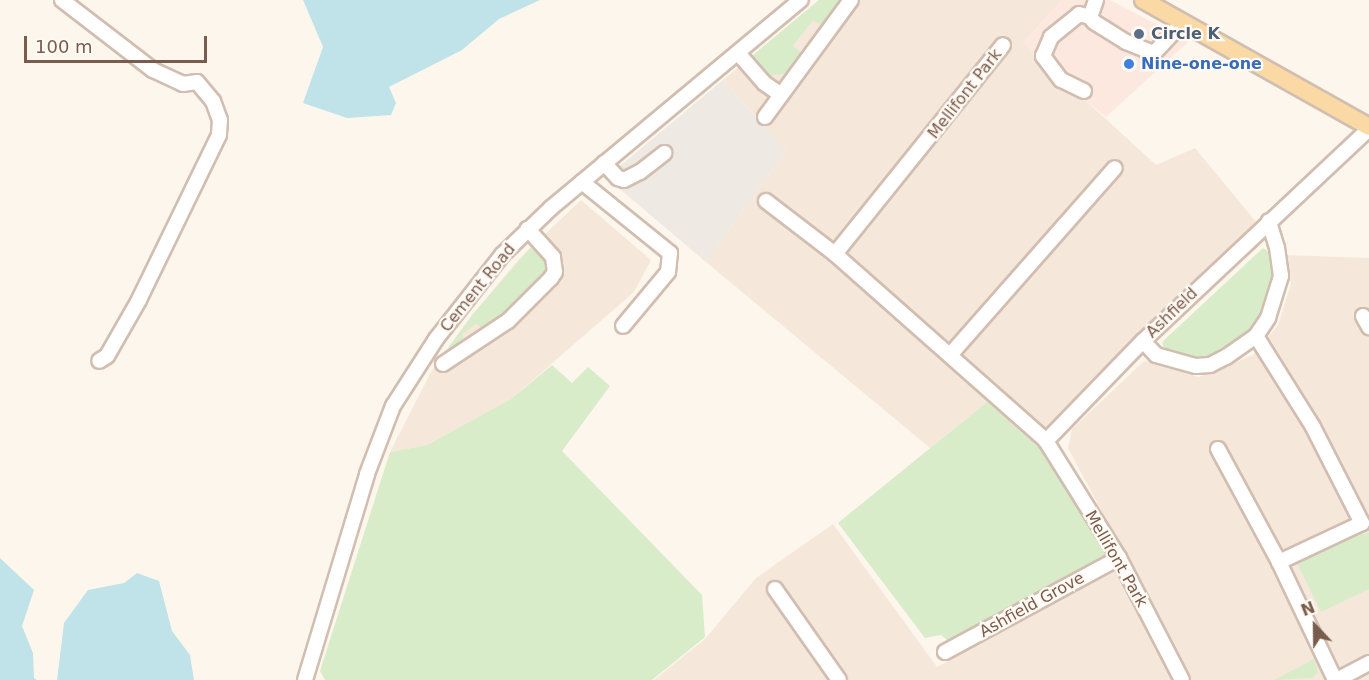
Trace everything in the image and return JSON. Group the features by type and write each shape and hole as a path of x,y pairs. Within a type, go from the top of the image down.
{"main road":[{"path":"1143,0 1369,128"}],"street":[{"path":"62,0 153,70 183,84 197,82 213,101 220,120 219,135 140,300 107,356 99,362"},
{"name":"Cement Road","path":"305,680 368,474 393,406 436,339 474,289 528,229 801,0"},
{"path":"765,117 851,0"},
{"path":"1090,17 1096,0"},
{"path":"1084,91 1061,80 1043,56 1051,37 1079,14 1090,17 1094,22 1126,42 1151,52 1156,51 1183,22"},
{"name":"Mellifont Park","path":"835,254 1004,45"},
{"path":"738,53 764,83 781,95"},
{"name":"Ashfield","path":"1269,221 1277,248 1281,276 1268,318 1256,336 1210,365 1196,366 1155,355 1143,341 1269,221 1369,128"},
{"path":"604,163 618,178 624,180 640,172 664,153"},
{"path":"951,355 1115,168"},
{"path":"582,182 670,254 668,272 623,326"},
{"name":"Mellifont Park","path":"766,201 835,254 1046,441 1119,558 1180,680"},
{"path":"443,364 508,321 555,272 553,257 528,229"},
{"path":"1256,336 1313,427 1366,521 1279,562"},
{"path":"1046,441 1143,341"},
{"path":"1218,449 1279,562 1336,680 1369,663"},
{"name":"Ashfield Grove","path":"945,652 1119,558"},
{"path":"775,588 839,680"}],"shaded area":[{"path":"819,0 1062,0 1023,43 1156,165 1195,148 1257,223 1032,442 987,402 930,448 706,262 786,151 723,80"},
{"path":"1062,0 1110,0 1189,41 1106,117 1050,71 1023,43"},
{"path":"723,80 786,151 706,262 609,180 620,166"},
{"path":"581,200 651,260 634,292 511,399 427,445 390,452 431,372 473,314 519,259"},
{"path":"1286,255 1369,258 1369,680 1191,680 1068,448 1072,429 1144,361 1199,377 1253,355 1278,325 1291,284"},
{"path":"833,524 937,667 1116,568 1173,680 654,680 705,639 756,578"}],"green space":[{"path":"819,0 840,0 821,25 813,20 793,46 801,52 787,73 769,76 762,73 751,57"},
{"path":"530,248 549,261 550,268 547,274 490,328 484,329 476,324 462,334 464,341 461,349 439,360 473,314"},
{"path":"1263,248 1269,252 1275,274 1260,322 1246,338 1210,360 1199,361 1171,354 1164,349 1162,342"},
{"path":"552,365 572,383 588,367 610,386 562,451 702,595 705,637 652,680 325,680 320,671 390,452 427,445 511,399"},
{"path":"987,402 1052,459 1108,550 1105,558 1064,578 952,644 941,635 925,638 838,523"},
{"path":"1369,533 1369,589 1321,612 1297,563 1356,534"},
{"path":"1314,659 1318,672 1312,678 1274,680"}],"water":[{"path":"303,0 540,0 499,19 462,50 389,87 396,103 391,115 347,118 303,103 323,47"},
{"path":"0,558 34,590 22,626 33,653 34,678 37,680 0,680"},
{"path":"137,573 159,581 172,631 190,655 194,680 57,680 64,623 88,590 124,583"}],"place":[{"name":"Circle K","path":"1139,34"},
{"name":"Nine-one-one","path":"1129,64"}]}
